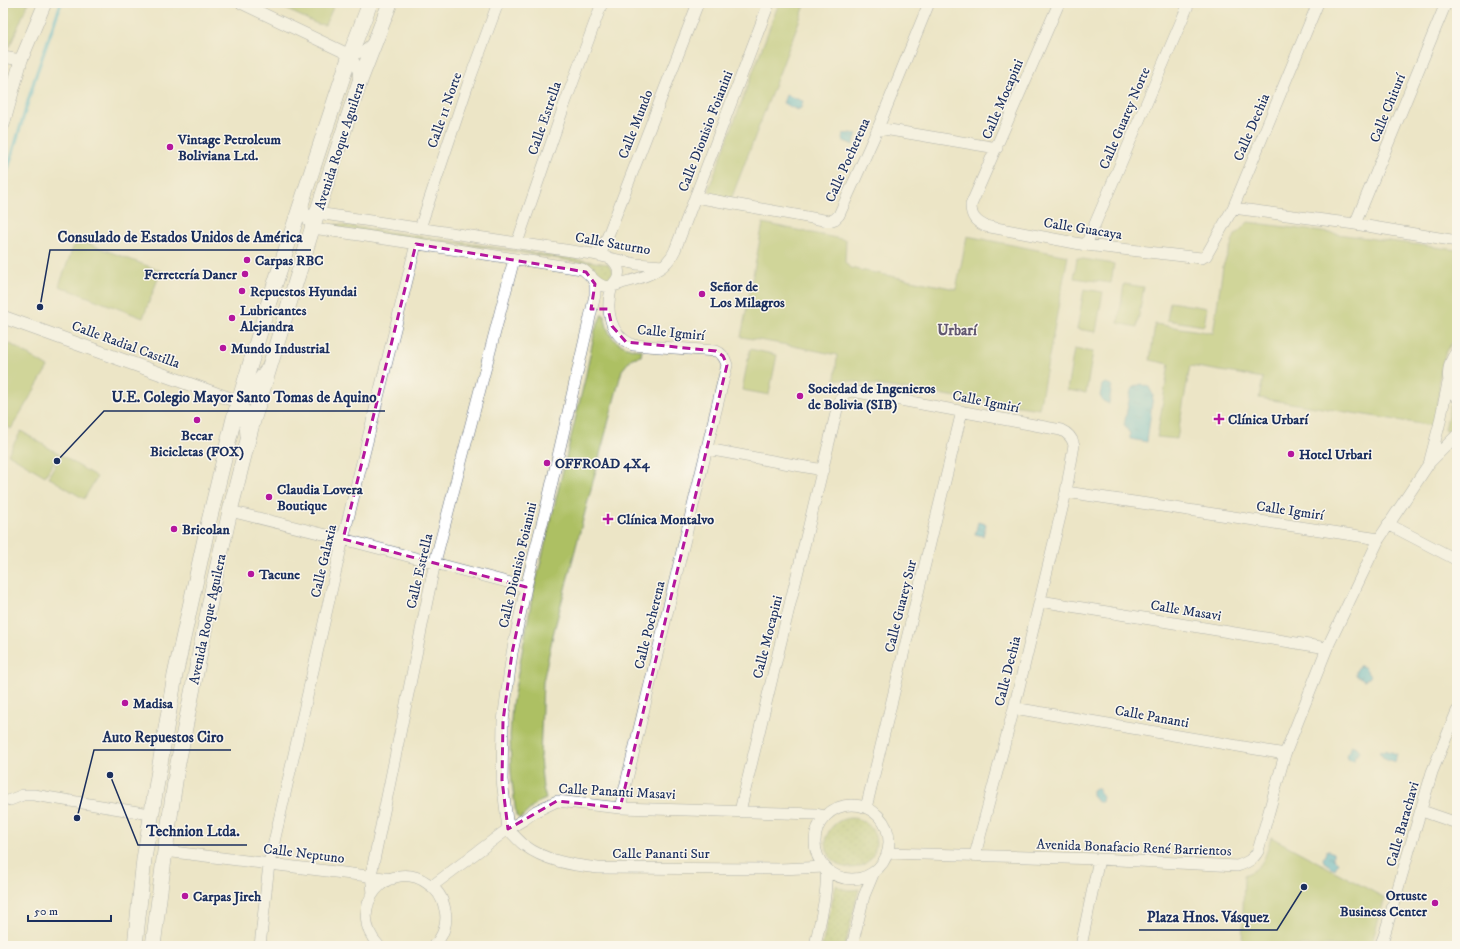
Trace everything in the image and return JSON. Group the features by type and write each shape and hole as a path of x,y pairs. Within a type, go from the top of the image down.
{"main road":[{"name":"Avenida Roque Aguilera","path":"135,946 150,814 175,675 208,526 239,402 269,302 350,55 370,3"},
{"name":"Avenida Roque Aguilera","path":"154,946 165,851 184,730 213,587 247,443 312,220 359,84 390,3"},
{"path":"208,526 205,580 207,584 213,587"},
{"path":"175,675 186,678 189,684 182,718 184,730"},
{"path":"154,795 159,847 165,851"}],"street":[{"path":"3,125 22,60 45,3"},
{"path":"241,3 350,55 358,69 359,84"},
{"name":"Calle 11 Norte","path":"420,228 468,84 498,3"},
{"name":"Calle Estrella","path":"517,243 564,106 602,3"},
{"name":"Calle Mundo","path":"605,257 698,3"},
{"name":"Calle Dionisio Foianini","path":"663,266 672,258 769,3"},
{"name":"Calle Pocherena","path":"695,197 829,221 835,219 839,215 878,128 929,3"},
{"name":"Calle Mocapini","path":"971,205 1059,3"},
{"name":"Calle Guarey Norte","path":"1086,246 1189,3"},
{"name":"Calle Dechia","path":"1204,258 1233,208 1318,3"},
{"name":"Calle Chiturí","path":"1355,224 1446,3"},
{"path":"350,55 364,51 375,41"},
{"path":"3,57 22,60"},
{"path":"878,128 997,148"},
{"path":"304,194 303,204 312,220"},
{"name":"Calle Guacaya","path":"971,205 971,212 974,218 977,222 985,226 1086,246 1204,258"},
{"path":"1233,208 1355,224 1457,241"},
{"path":"290,237 298,227 312,220 416,244 582,269 601,286 612,286"},
{"name":"Calle Saturno","path":"312,220 420,228 605,257 636,264 663,266"},
{"name":"Calle Galaxia","path":"260,946 269,864 343,539 416,244"},
{"name":"Calle Igmirí","path":"605,257 618,266 619,272 616,282 612,286 608,298 608,309 612,326 620,337 633,345 716,351 720,352 726,360 727,365 707,449"},
{"name":"Calle Estrella","path":"372,893 371,876 435,562 514,259"},
{"name":"Calle Saturno","path":"612,286 637,280 663,266"},
{"name":"Calle Dionisio Foianini","path":"508,829 502,780 503,721 512,653 526,587 547,504 595,295 595,284 591,276"},
{"name":"Calle Dionisio Foianini","path":"590,313 600,298 612,286"},
{"path":"590,313 608,309"},
{"name":"Calle Radial Castilla","path":"3,317 239,402"},
{"name":"Avenida Bonafacio René Barrientos","path":"1430,462 1440,426 1449,368 1457,351"},
{"path":"247,443 245,412 239,402 248,396 270,364"},
{"path":"1448,382 1457,398"},
{"name":"Calle Igmirí","path":"823,470 839,401 844,393 852,391 1067,432 1072,438 1074,445 1066,492 1379,539"},
{"name":"Calle Guarey Sur","path":"866,808 962,411"},
{"name":"Avenida Bonafacio René Barrientos","path":"887,853 1099,859 1237,866 1247,863 1254,858 1258,851 1286,754 1327,648 1379,539 1430,462 1457,435"},
{"path":"707,449 823,470"},
{"name":"Calle Pocherena","path":"620,808 707,449"},
{"name":"Calle Mocapini","path":"740,810 823,470"},
{"name":"Calle Dechia","path":"975,855 1014,708 1066,492"},
{"path":"230,512 435,562 526,587"},
{"path":"1388,524 1457,560"},
{"name":"Calle Masavi","path":"1040,601 1327,648"},
{"name":"Calle Pananti","path":"1014,708 1286,754"},
{"name":"Calle Barachavi","path":"1380,946 1422,811 1432,772 1457,711"},
{"path":"10,800 23,795 34,794 150,814"},
{"name":"Calle Pananti Masavi","path":"432,886 508,829 526,819 536,811 557,801 620,808 740,810 816,814 825,816"},
{"path":"814,946 827,883 825,868 816,849 815,837 818,826 825,816 834,810 844,806 855,805 866,808 875,813 883,822 887,831 889,842 887,853 882,863 874,872 864,896 852,946"},
{"path":"1422,811 1457,823"},
{"name":"Calle Pananti Sur","path":"508,829 523,844 535,852 573,865 598,868 825,868"},
{"name":"Calle Neptuno","path":"165,851 392,879"},
{"path":"1081,946 1099,859"},
{"path":"825,868 838,876 850,879 862,877 874,872"},
{"path":"373,944 366,916 367,904 372,893 381,884 392,879 401,876 412,876 423,880 432,886 440,894 444,904 446,914 445,925 442,935 435,945"}],"highlighted area":[{"path":"416,244 586,272 595,284 591,309 608,309 612,326 626,342 716,351 723,356 727,365 620,808 557,801 508,829 502,780 503,721 512,653 526,587 343,539"}],"green space":[{"path":"3,3 28,3 10,46 3,45"},
{"path":"273,3 335,3 325,25 317,24"},
{"path":"779,3 806,3 730,202 714,196 709,188"},
{"path":"1248,222 1457,250 1457,337 1446,351 1440,373 1439,395 1434,426 1259,398 1263,378 1190,366 1177,439 1157,437 1169,364 1150,360 1155,324 1213,333 1223,266 1235,235"},
{"path":"763,223 846,240 845,262 850,268 956,289 967,236 1068,256 1039,409 835,379 837,355 741,337"},
{"path":"335,224 608,264 614,273 612,281 605,282 587,264 519,252 338,228"},
{"path":"76,239 161,271 143,318 59,286"},
{"path":"1077,258 1114,264 1111,283 1074,278"},
{"path":"1124,284 1144,287 1137,327 1118,323"},
{"path":"1084,289 1103,292 1096,332 1077,329"},
{"path":"1170,302 1207,308 1204,326 1167,320"},
{"path":"602,314 605,316 609,331 616,341 627,347 642,350 641,356 632,358 622,370 553,635 543,682 540,758 543,788 546,799 537,803 520,819 516,815 511,773 510,736 512,705 532,598 585,379 595,330"},
{"path":"9,343 48,367 11,429 3,424 3,352"},
{"path":"750,349 777,355 769,395 742,390"},
{"path":"1074,349 1093,352 1086,393 1067,390"},
{"path":"1450,405 1457,412 1457,425 1449,432 1445,430"},
{"path":"21,431 59,454 45,476 8,454"},
{"path":"61,455 97,477 84,499 48,477"},
{"path":"846,818 856,818 869,825 876,838 876,848 869,861 856,868 846,868 837,864 830,857 826,848 826,838 830,829 837,822"},
{"path":"1271,837 1385,898 1371,946 1242,946 1244,875 1256,869 1260,865 1266,855"},
{"path":"836,885 847,890 859,889 845,946 822,946"}],"water":[{"path":"786,95 803,101 801,108 797,110 783,103"},
{"path":"852,133 857,135 853,145 842,140 843,134"},
{"path":"1105,383 1112,385 1109,404 1103,401 1100,396 1102,385"},
{"path":"1141,384 1149,387 1153,395 1147,442 1130,439 1130,434 1124,425 1131,390"},
{"path":"978,522 986,524 983,536 975,534"},
{"path":"1359,666 1365,668 1371,676 1369,678 1364,680 1356,675 1356,671"},
{"path":"1351,745 1357,747 1360,751 1358,755 1355,755 1354,761 1348,759 1347,756"},
{"path":"1380,750 1397,754 1394,762 1382,757 1383,755 1379,753"},
{"path":"1099,788 1099,792 1103,797 1102,802 1098,802 1092,795 1092,790"},
{"path":"1327,850 1333,853 1333,859 1338,862 1335,869 1324,862 1323,859"}],"waterway":[{"path":"3,185 35,78 61,3"}],"place":[{"name":"Vintage Petroleum Boliviana Ltd.","path":"170,147"},
{"name":"Carpas RBC","path":"247,260"},
{"name":"Ferretería Daner","path":"245,274"},
{"name":"Repuestos Hyundai","path":"242,291"},
{"name":"Señor de Los Milagros","path":"702,294"},
{"name":"Consulado de Estados Unidos de América","path":"40,307"},
{"name":"Lubricantes Alejandra","path":"232,318"},
{"name":"Mundo Industrial","path":"223,348"},
{"name":"Sociedad de Ingenieros de Bolivia (SIB)","path":"800,396"},
{"name":"Clínica Urbarí","path":"1219,419"},
{"name":"Becar Bicicletas (FOX)","path":"197,420"},
{"name":"Hotel Urbari","path":"1291,454"},
{"name":"U.E. Colegio Mayor Santo Tomas de Aquino","path":"57,461"},
{"name":"OFFROAD 4X4","path":"547,463"},
{"name":"Claudia Lovera Boutique","path":"269,497"},
{"name":"Clínica Montalvo","path":"608,519"},
{"name":"Bricolan","path":"174,529"},
{"name":"Tacune","path":"251,574"},
{"name":"Madisa","path":"125,703"},
{"name":"Technion Ltda.","path":"110,775"},
{"name":"Auto Repuestos Ciro","path":"77,818"},
{"name":"Plaza Hnos. Vásquez","path":"1304,887"},
{"name":"Carpas Jireh","path":"185,896"},
{"name":"Ortuste Business Center","path":"1435,903"}],"district":[{"name":"Urbarí","path":"957,330"}]}
